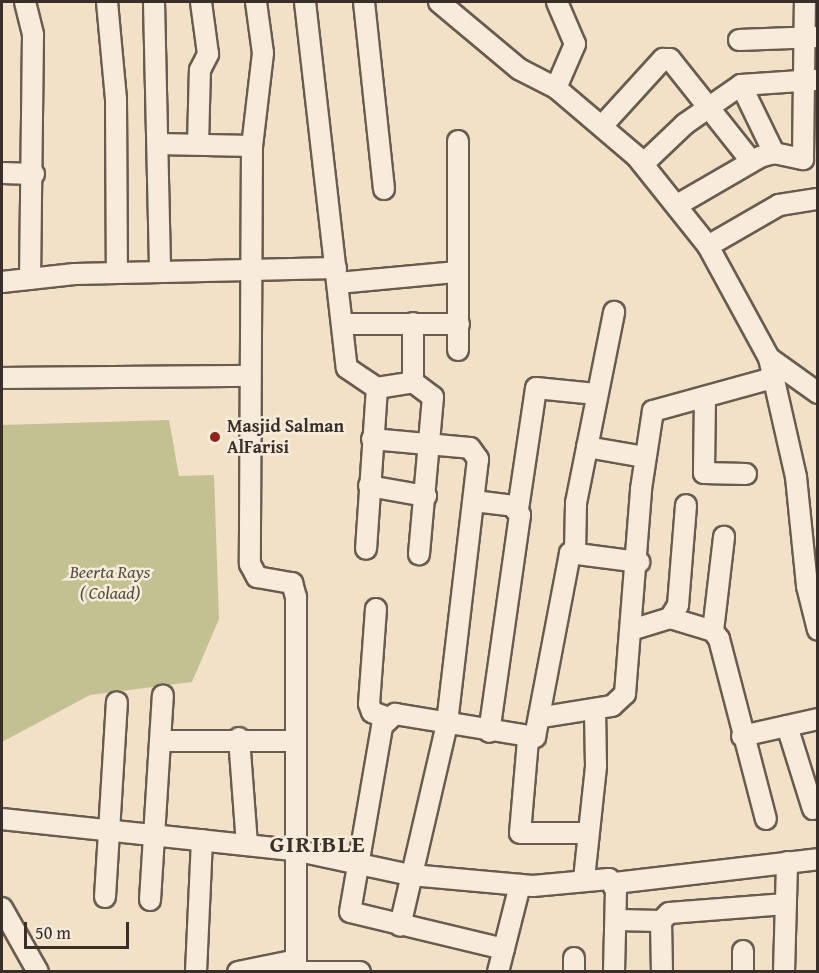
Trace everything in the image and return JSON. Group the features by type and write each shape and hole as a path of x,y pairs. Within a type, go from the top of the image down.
{"street":[{"path":"25,2 25,20 33,35 34,174 30,279"},
{"path":"107,2 116,99 117,273"},
{"path":"154,2 160,272"},
{"path":"198,144 200,70 208,54 201,2"},
{"path":"256,2 263,53 252,146 250,564 257,577 290,582 295,587 296,968"},
{"path":"305,2 344,324 347,368 377,388 413,382 434,397 419,554"},
{"path":"364,2 384,189"},
{"path":"439,2 519,69 556,88 602,126 643,164 678,204 708,246 771,368 796,477 807,586 818,630"},
{"path":"556,88 575,44 557,2"},
{"path":"678,204 751,161 774,153 803,159 811,79 810,37 805,2"},
{"path":"739,40 810,37"},
{"path":"602,126 663,59 681,69 751,161"},
{"path":"643,164 710,105 741,85 811,79"},
{"path":"741,85 774,153"},
{"path":"458,141 458,350"},
{"path":"158,144 252,146"},
{"path":"2,172 34,174"},
{"path":"708,246 779,205 818,199"},
{"path":"2,282 160,272 252,270 337,275 457,272"},
{"path":"575,552 586,447 615,312"},
{"path":"344,324 459,324"},
{"path":"413,324 413,382"},
{"path":"543,717 612,706 625,694 639,562 645,457 653,411 705,398 771,368 813,382"},
{"path":"2,378 250,376"},
{"path":"366,549 377,388"},
{"path":"489,732 536,388 597,394"},
{"path":"705,398 704,473 746,474"},
{"path":"372,439 476,451 474,501 447,724 400,926"},
{"path":"586,447 645,457"},
{"path":"369,486 426,496"},
{"path":"474,501 518,509"},
{"path":"670,618 681,586 686,504"},
{"path":"724,537 713,631 725,659 742,736 766,819"},
{"path":"588,833 520,833 528,740 541,728 568,557 575,552 639,562"},
{"path":"376,609 369,704 372,712 386,717 447,724 528,740"},
{"path":"632,630 670,618 713,631"},
{"path":"150,900 163,695"},
{"path":"105,897 107,828 117,702"},
{"path":"584,879 595,710"},
{"path":"386,717 355,861 350,912 400,926 504,949"},
{"path":"742,736 818,719"},
{"path":"787,726 813,809"},
{"path":"160,741 239,738 295,741"},
{"path":"239,738 246,845"},
{"path":"2,819 107,828 155,838 202,840 294,850 355,861 411,875 520,885 584,879 615,883 818,859"},
{"path":"2,836 24,821"},
{"path":"196,972 202,840"},
{"path":"784,972 787,862"},
{"path":"614,972 615,883"},
{"path":"498,972 520,885"},
{"path":"662,972 661,921 669,913 786,904"},
{"path":"2,908 38,972"},
{"path":"616,920 661,921"},
{"path":"743,951 743,972"},
{"path":"250,970 296,968 360,972"}],"green space":[{"name":"Beerta Rays ( Colaad)","path":"169,420 179,476 214,475 219,619 192,682 90,695 2,742 2,425"}],"place":[{"name":"Masjid Salman AlFarisi","path":"215,437"}],"district":[{"name":"GIRIBLE","path":"318,844"}]}
